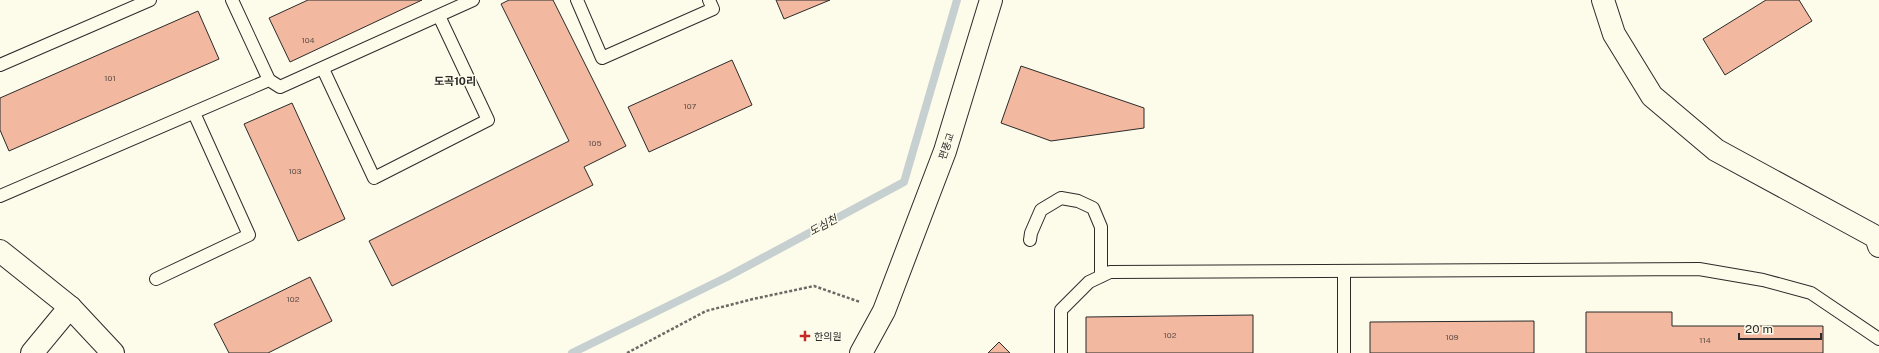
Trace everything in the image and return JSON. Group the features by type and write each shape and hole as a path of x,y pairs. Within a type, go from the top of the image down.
{"street":[{"name":"편풍교","path":"861,353 884,311 945,151 991,0"},
{"path":"1603,0 1614,34 1652,96 1716,150 1876,237 1879,246"},
{"path":"0,251 70,307 113,353"},
{"path":"32,353 70,307"}],"lane":[{"path":"0,65 150,0"},
{"path":"232,0 269,80 280,88 473,0"},
{"path":"576,0 602,58 713,9 709,0"},
{"path":"323,69 374,178 488,120 439,16"},
{"path":"0,196 269,80"},
{"path":"156,279 249,235 194,113"},
{"path":"1030,240 1031,233 1041,210 1061,198 1078,201 1093,208 1101,227 1101,276"},
{"path":"1061,353 1061,310 1089,282 1110,272 1700,269 1762,280 1811,293 1879,339"},
{"path":"1344,272 1344,353"}],"path":[{"path":"627,353 706,311 814,286 884,311"}],"building":[{"path":"308,0 422,0 290,62 269,18"},
{"path":"509,0 553,0 626,146 584,167 593,185 392,286 369,241 569,141 501,4"},
{"path":"776,0 830,0 784,19"},
{"path":"1766,0 1799,0 1812,21 1725,75 1703,39"},
{"path":"198,11 219,59 9,151 0,130 0,98"},
{"path":"732,60 752,105 649,152 628,107"},
{"path":"1021,66 1144,108 1144,128 1051,141 1001,123"},
{"path":"292,103 345,219 298,241 244,124"},
{"path":"310,277 332,321 268,353 229,353 214,324"},
{"path":"1586,312 1672,312 1672,326 1823,326 1823,353 1586,353"},
{"path":"1253,315 1253,353 1086,353 1086,317"},
{"path":"1534,321 1534,353 1370,353 1370,322"},
{"path":"999,342 1010,353 988,353"}],"waterway":[{"name":"도심천","path":"572,353 727,277 904,182 957,0"}],"place":[{"name":"한의원","path":"805,336"}],"district":[{"name":"도곡10리","path":"455,81"}]}
